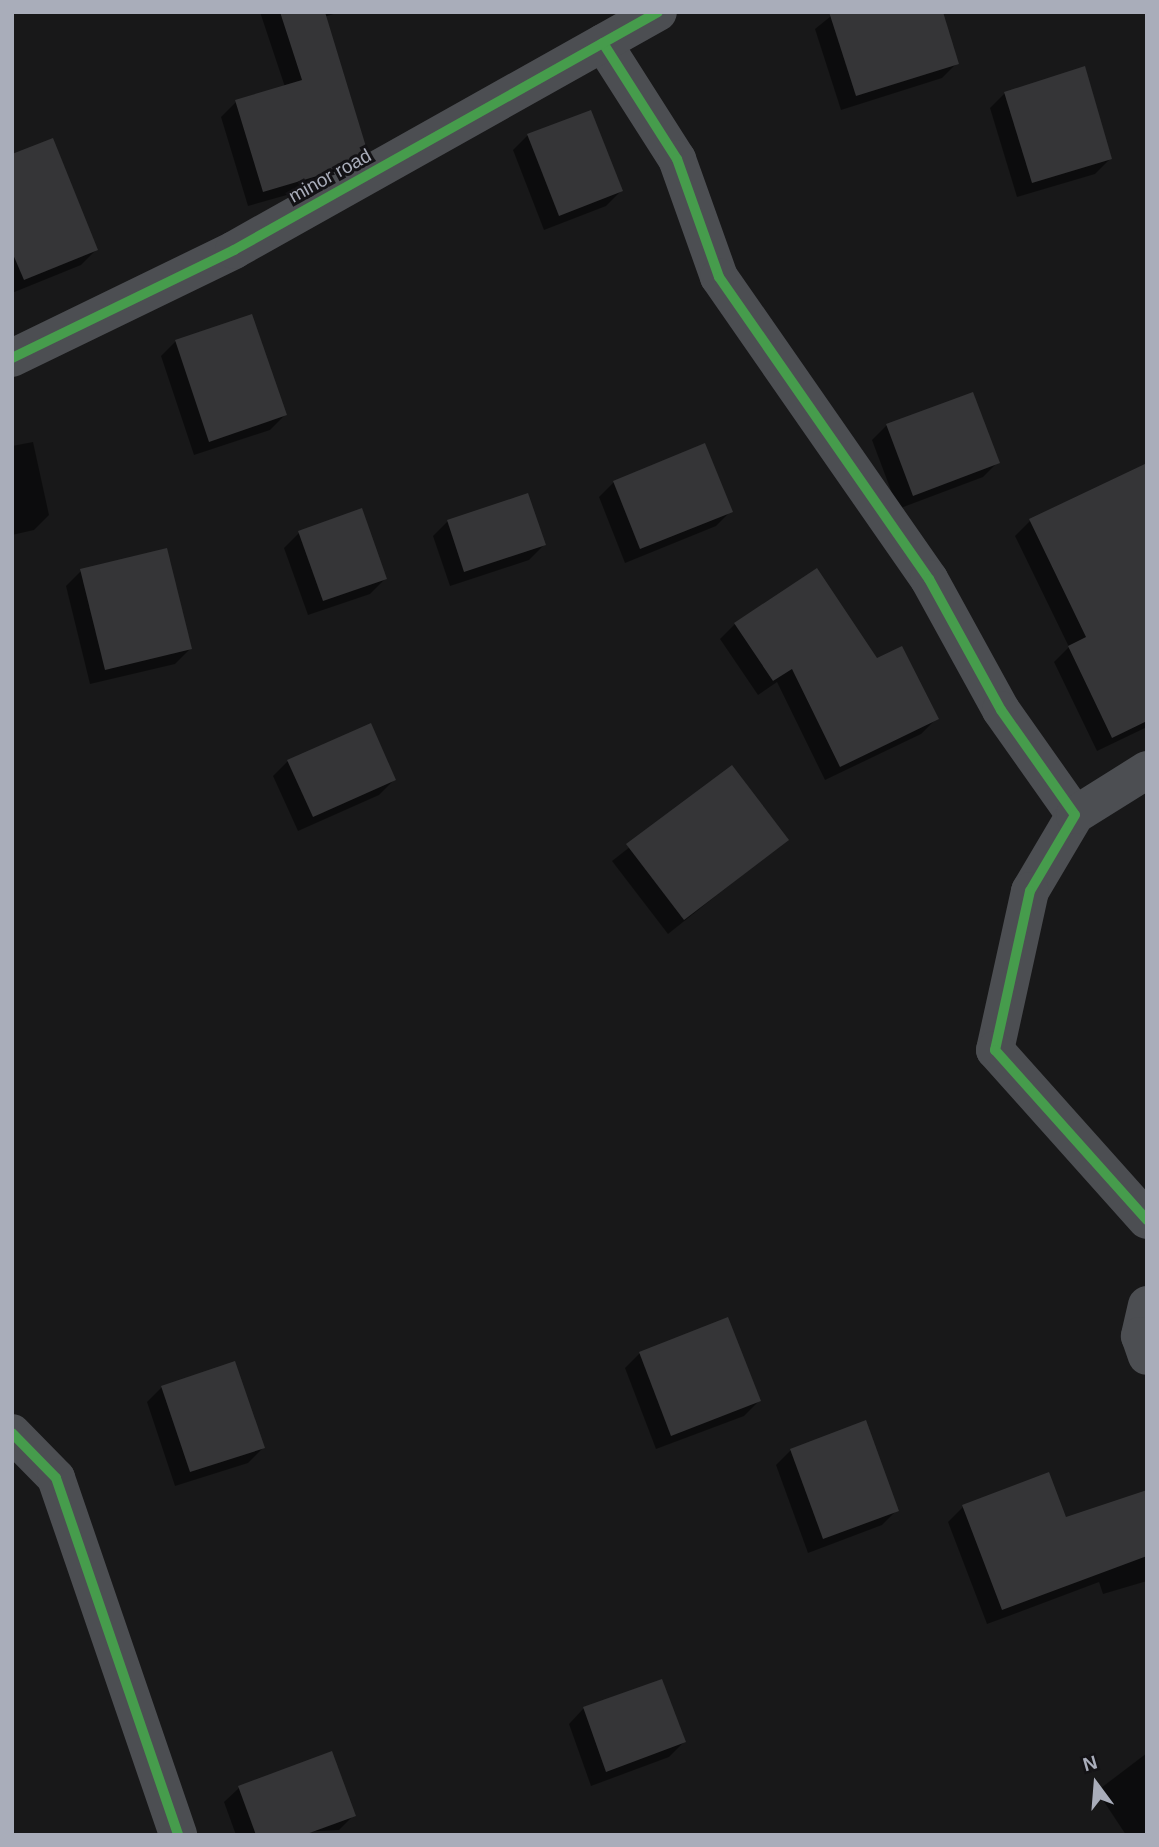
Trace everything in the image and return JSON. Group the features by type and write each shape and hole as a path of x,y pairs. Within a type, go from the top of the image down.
{"street":[{"name":"minor road","path":"12,358 234,250 658,12"},
{"path":"603,43 677,159 719,277 929,579 1001,710 1075,815"},
{"path":"1147,770 1075,815 1030,891 995,1050 1147,1220"},
{"path":"1147,1305 1140,1336 1147,1356"},
{"path":"12,1433 57,1478 178,1835"}],"building":[{"path":"280,12 325,12 367,150 324,174 263,192 235,100 302,80"},
{"path":"829,12 943,12 959,64 856,96"},
{"path":"1085,66 1112,159 1032,183 1004,92"},
{"path":"591,110 623,191 559,216 527,134"},
{"path":"53,138 98,250 24,280 12,252 12,154"},
{"path":"252,314 287,415 209,442 175,340"},
{"path":"973,392 1000,463 913,496 886,424"},
{"path":"705,443 733,512 640,549 613,481"},
{"path":"1147,463 1147,721 1112,738 1068,646 1086,637 1029,519"},
{"path":"528,493 546,545 464,572 447,520"},
{"path":"362,508 387,579 323,601 298,531"},
{"path":"167,548 192,649 105,670 80,569"},
{"path":"817,568 877,658 902,646 939,719 840,767 792,669 773,681 734,623"},
{"path":"371,723 396,780 313,817 287,760"},
{"path":"732,765 789,840 684,920 626,844"},
{"path":"728,1317 761,1401 671,1436 639,1352"},
{"path":"235,1361 265,1448 190,1472 161,1386"},
{"path":"866,1420 899,1511 823,1539 790,1449"},
{"path":"1049,1472 1066,1517 1147,1490 1147,1556 1002,1610 962,1505"},
{"path":"662,1679 686,1742 606,1772 583,1707"},
{"path":"332,1751 356,1816 304,1835 256,1835 238,1786"}],"cycle path":[{"path":"12,358 234,250 658,12"},
{"path":"603,43 677,159 719,277 929,579 1001,710 1075,815 1030,891 995,1050 1147,1220"},
{"path":"12,1433 56,1478 178,1835"}]}
